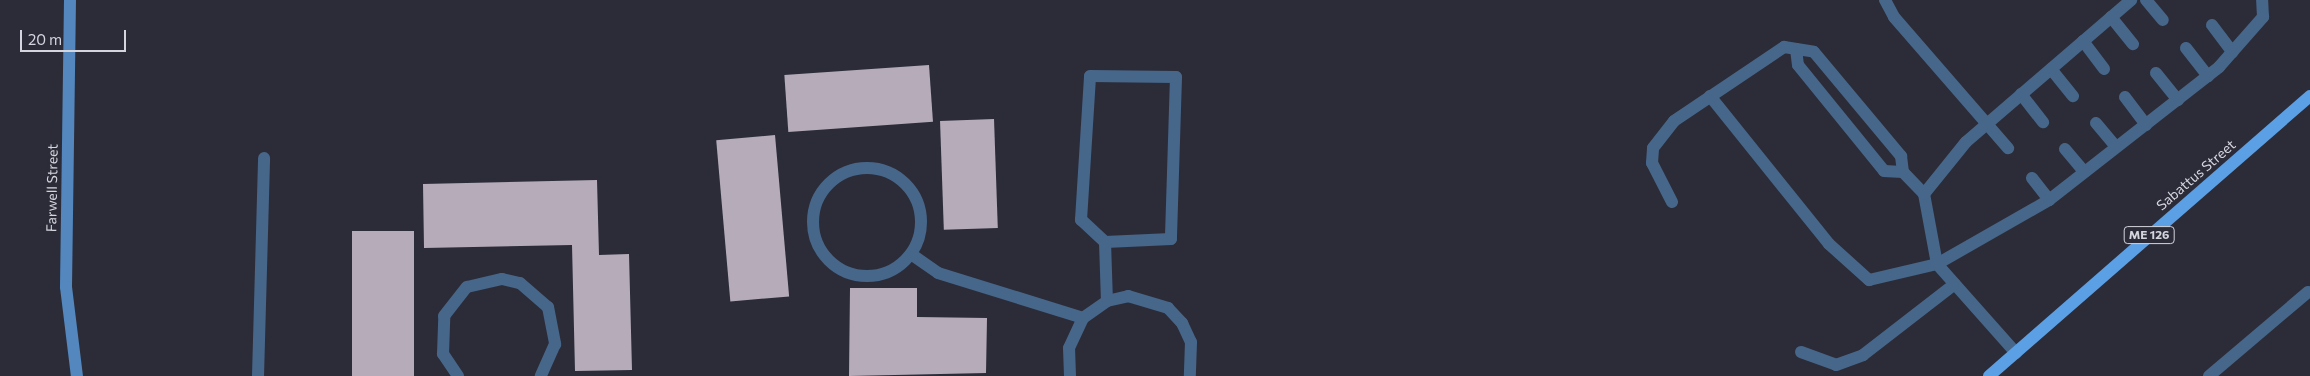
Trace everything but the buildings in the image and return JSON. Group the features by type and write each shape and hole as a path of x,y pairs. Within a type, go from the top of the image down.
{"main road":[{"name":"Farwell Street","path":"70,0 66,287 77,376"},
{"name":"Sabattus Street","path":"1990,376 2310,96"}],"street":[{"path":"1885,0 1894,17 2008,148"},
{"path":"1924,194 1988,123 2131,0"},
{"path":"2146,0 2163,20"},
{"path":"1710,96 1738,135 1828,244 1869,280 1937,264 2050,200 2208,76 2263,17 2262,0"},
{"path":"2111,17 2133,44"},
{"path":"2212,25 2232,52"},
{"path":"2083,42 2104,69"},
{"path":"1672,202 1652,163 1653,148 1674,120 1784,47 1814,52 1900,156 1903,172 1924,194 1937,264 2016,353"},
{"path":"2186,48 2208,76"},
{"path":"1796,49 1798,65 1884,171 1903,172"},
{"path":"2051,70 2073,96"},
{"path":"2156,73 2178,100"},
{"path":"1105,242 1171,239 1176,77 1090,76 1081,220 1105,242 1107,301"},
{"path":"2021,94 2043,122"},
{"path":"2125,97 2146,125"},
{"path":"2096,123 2116,147"},
{"path":"2065,149 2084,172"},
{"path":"258,376 264,158"},
{"path":"874,168 899,179 917,201 921,219 911,254 883,275 866,277 833,266 814,238 812,221 823,189 855,169 874,168"},
{"path":"2032,178 2050,200"},
{"path":"911,254 938,273 1083,318"},
{"path":"458,376 443,354 444,316 467,287 502,279 520,283 548,307 555,344 541,376"},
{"path":"1800,352 1836,365 1863,355 1955,284"},
{"path":"2214,374 2308,292"},
{"path":"1070,376 1068,348 1083,318 1107,301 1128,296 1148,299 1168,308 1182,323 1191,342 1190,376"}]}
